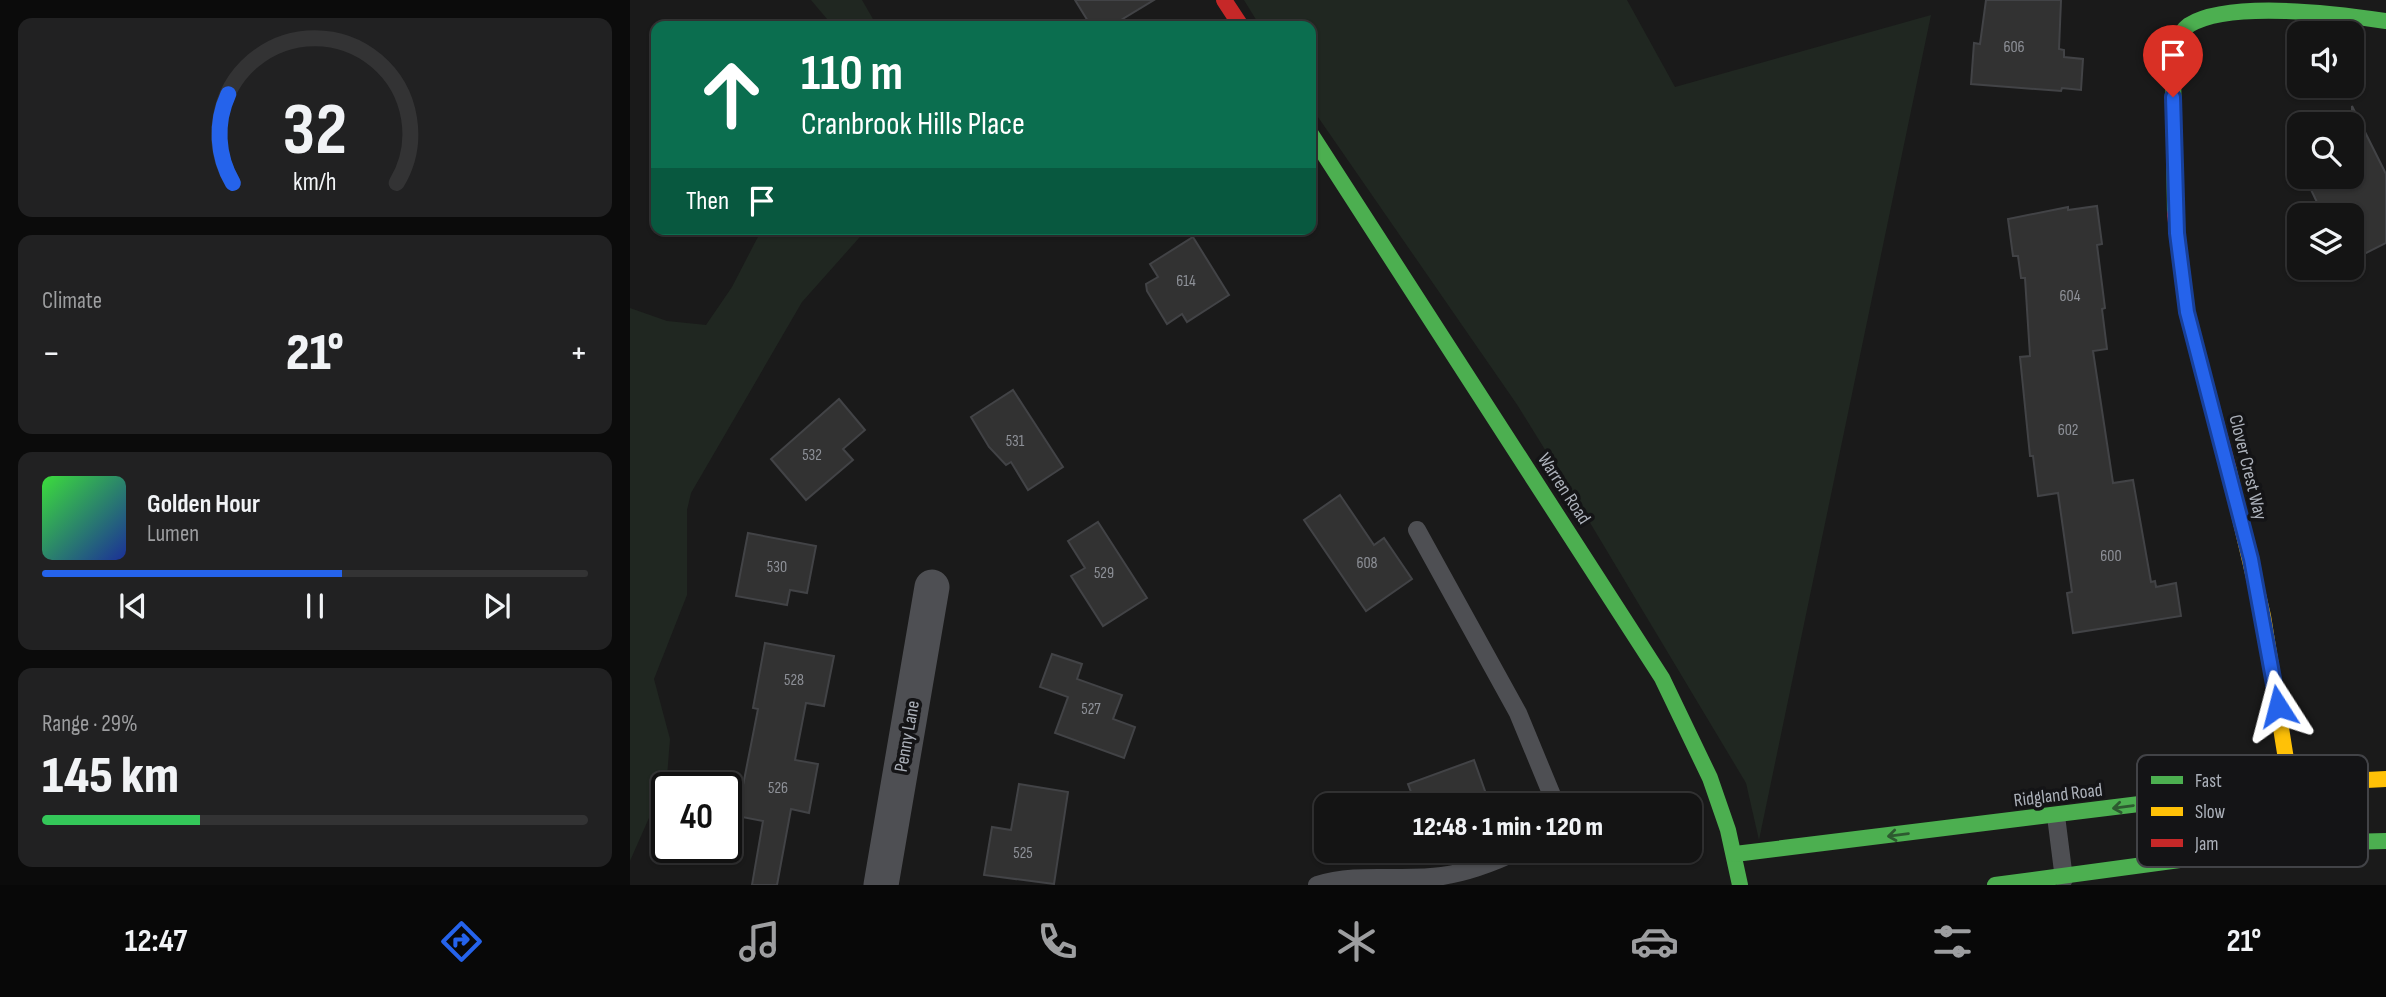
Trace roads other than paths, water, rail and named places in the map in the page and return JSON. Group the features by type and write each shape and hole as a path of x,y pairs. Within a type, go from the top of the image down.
{"street":[{"path":"1224,0 1238,21"},
{"name":"Clover Crest Way","path":"2285,755 2251,559 2187,312 2177,233 2173,161 2174,76 2178,40 2187,27 2207,16 2250,12 2327,12 2386,21"},
{"name":"Warren Road","path":"1316,142 1656,667 1708,766 1735,854 1740,885"},
{"name":"Penny Lane","path":"881,885 932,587"},
{"name":"Ridgland Road","path":"2368,780 2386,779"},
{"name":"Ridgland Road","path":"1735,854 2137,805"},
{"path":"2368,841 2386,841"},
{"path":"1996,885 2065,881 2154,867"}],"lane":[{"path":"1417,530 1518,713 1551,793"},
{"path":"2056,816 2065,881"},
{"path":"1317,885 1340,879 1441,877 1492,863"}]}
